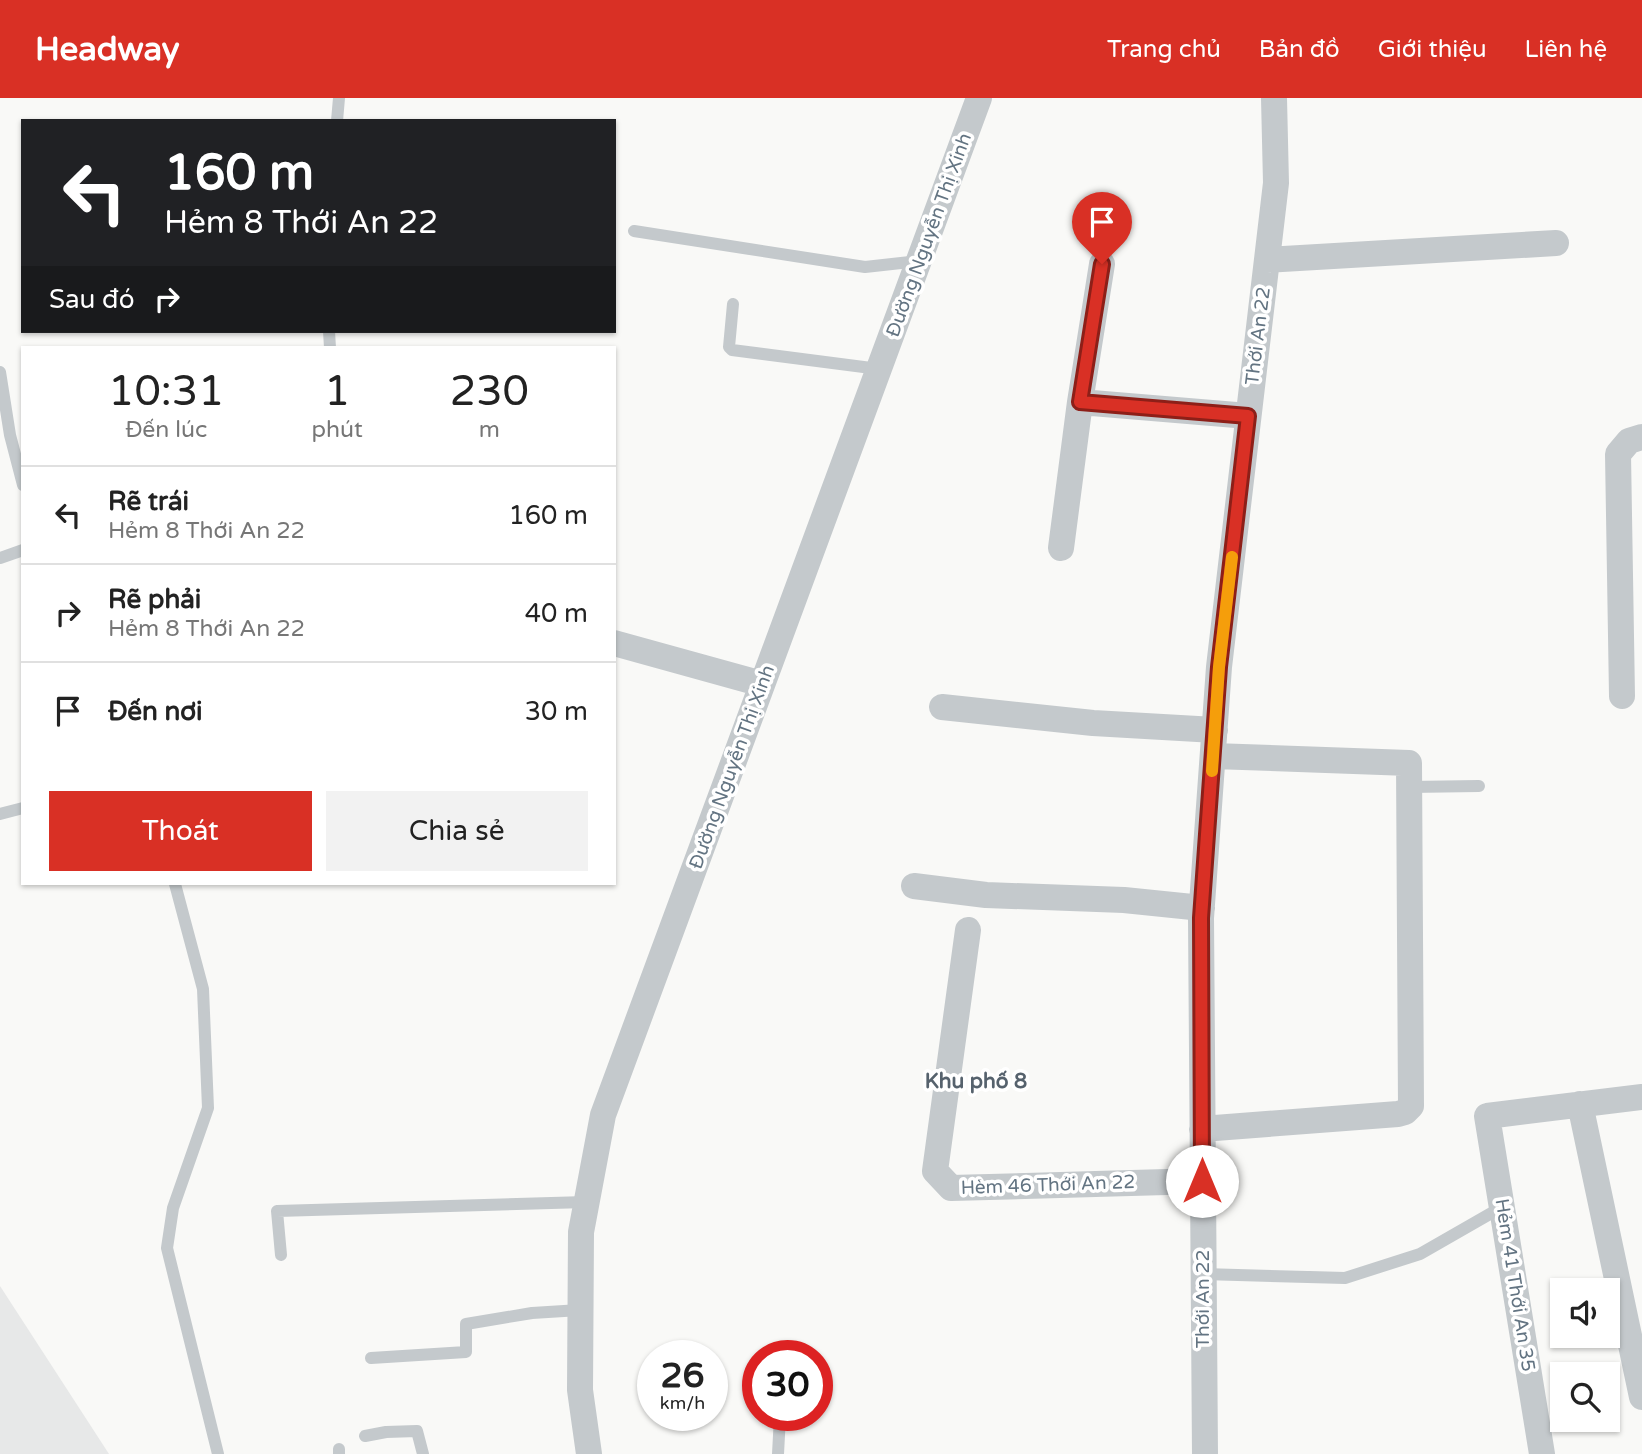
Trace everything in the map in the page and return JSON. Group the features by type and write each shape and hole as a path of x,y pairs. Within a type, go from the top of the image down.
{"street":[{"name":"Đường Nguyễn Thị Xinh","path":"589,1454 580,1390 581,1232 603,1115 979,98"},
{"name":"Thới An 22","path":"1205,1454 1202,908 1219,667 1276,183 1274,98"},
{"path":"1267,260 1556,243"},
{"path":"1061,548 1102,264"},
{"path":"1080,402 1248,416"},
{"path":"1622,696 1618,454 1629,441 1642,437"},
{"path":"616,644 762,684"},
{"path":"942,707 1093,723 1215,730"},
{"path":"1202,1129 1398,1114 1411,1106 1409,763 1213,756"},
{"path":"914,886 986,895 1124,900 1202,908"},
{"name":"Hèm 46 Thới An 22","path":"968,930 935,1171 951,1188 1202,1181"},
{"path":"1642,1097 1580,1104 1642,1397"},
{"name":"Hẻm 41 Thới An 35","path":"1542,1454 1487,1116 1580,1104"}],"lane":[{"path":"337,119 339,98"},
{"path":"634,231 865,267 920,261"},
{"path":"733,304 729,347 732,350 880,369"},
{"path":"0,372 5,435 21,479"},
{"path":"0,558 21,551"},
{"path":"1409,787 1479,786"},
{"path":"0,814 21,809"},
{"path":"175,885 203,989 208,1108 173,1208 167,1248 218,1454"},
{"path":"281,1255 277,1211 586,1202"},
{"path":"1203,1274 1345,1278 1420,1254 1502,1207"},
{"path":"371,1358 466,1352 466,1324 532,1313 580,1310"},
{"path":"365,1436 417,1431 423,1454"},
{"path":"778,1454 779,1431"}],"shaded area":[{"path":"0,1286 109,1454 0,1454"}],"slow traffic":[{"path":"1212,771 1219,667 1232,557"}],"district":[{"name":"Khu phố 8","path":"976,1081"}],"route":[{"path":"1102,264 1080,402 1248,416 1219,667 1201,918 1202,1181"}]}
